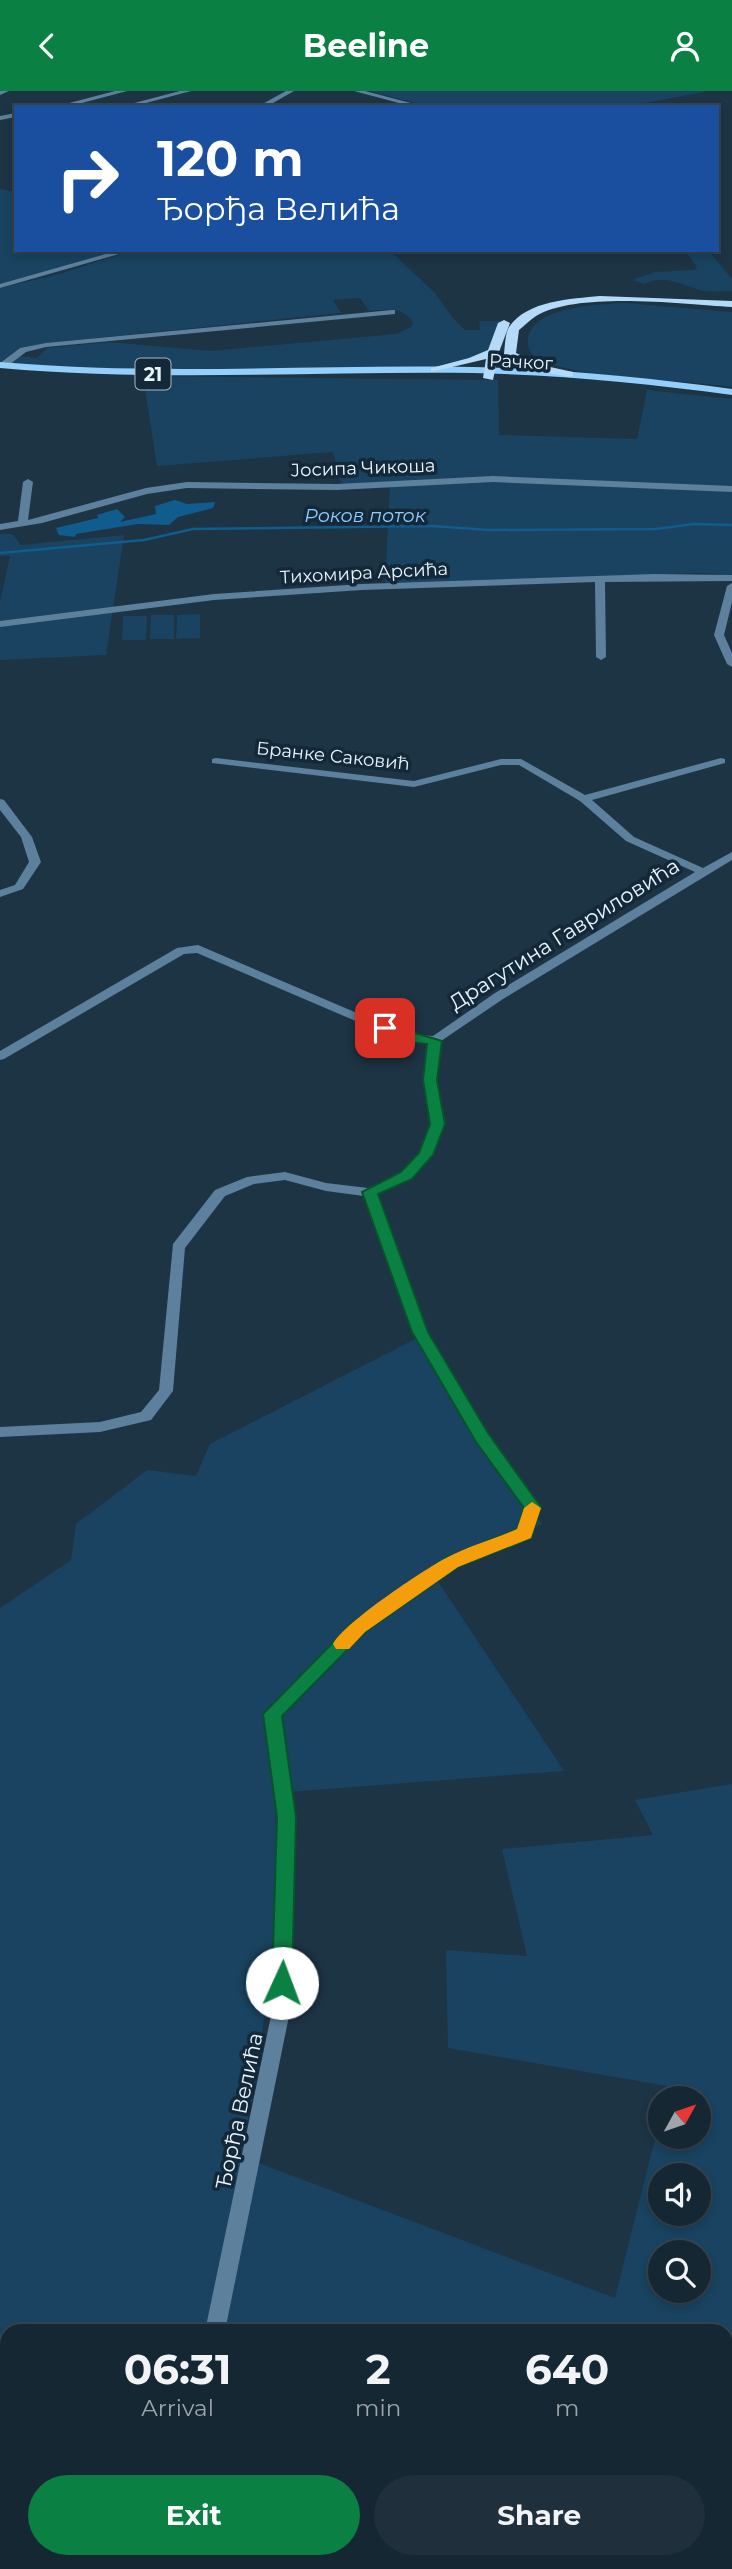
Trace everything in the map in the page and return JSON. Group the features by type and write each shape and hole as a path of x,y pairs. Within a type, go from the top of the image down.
{"highway":[{"path":"489,374 493,352 509,317 547,300 622,293 732,302"},
{"path":"507,371 509,341 524,319 555,304 628,298 732,302"},
{"path":"435,370 473,361 493,352"},
{"path":"510,354 538,368 569,374"}],"main road":[{"name":"Рачког","path":"1,365 127,374 489,374 507,371 569,374 732,391"},
{"name":"Рачког","path":"307,373 435,370 611,385 732,399"}],"street":[{"path":"0,93 6,91"},
{"path":"65,105 124,91"},
{"path":"130,105 188,91"},
{"path":"264,105 291,91"},
{"path":"357,91 377,93 415,105"},
{"path":"374,105 390,99"},
{"path":"0,286 122,252"},
{"path":"1,365 16,353 46,345 392,312"},
{"name":"Јосипа Чикоша","path":"0,527 146,491 187,485 337,487 493,479 732,489"},
{"path":"23,522 29,482"},
{"name":"Тихомира Арсића","path":"0,624 214,597 362,587 732,578"},
{"path":"600,580 601,657"},
{"path":"732,586 727,611 718,626 719,639 732,664"},
{"name":"Бранке Саковић","path":"216,761 414,784 501,762 521,762 584,799 630,839 704,872"},
{"path":"584,799 721,761"},
{"path":"0,802 26,837 35,862 19,887 0,894"},
{"name":"Драгутина Гавриловића","path":"435,1041 499,996 732,855"},
{"path":"0,1056 181,950 198,949 404,1037 435,1041 430,1080 438,1124 425,1155 407,1175 369,1192 326,1187 285,1176 252,1180 220,1193 178,1247 166,1391 146,1416 100,1427 0,1432"},
{"name":"Ђорђа Велића","path":"216,2324 281,2011 287,1817 272,1714 359,1627 452,1563 525,1533 532,1507 482,1437 420,1332 369,1192"}],"shaded area":[{"path":"369,91 704,91 635,105 423,105"},
{"path":"0,189 14,192 14,252 117,252 0,285"},
{"path":"128,252 391,252 435,293 465,330 480,330 479,321 501,321 491,346 482,355 432,367 199,373 8,364 18,356 37,358 47,348 109,342 211,351 396,334 411,327 413,322 404,313 393,310 369,311 360,298 333,300 341,313 46,343 20,348 0,362 0,288 59,274"},
{"path":"686,252 710,252 732,279 732,291 704,291 667,280 645,284 632,280 655,272 695,270 697,267"},
{"path":"625,303 732,312 732,387 570,369 542,361 530,351 528,343 531,331 539,321 552,314 583,306"},
{"path":"143,376 498,380 499,435 637,439 647,390 732,399 732,575 697,573 385,585 390,484 342,486 333,452 157,466"},
{"path":"175,500 187,504 215,502 213,508 178,517 169,525 138,524 76,534 75,537 59,535 56,528 98,518 97,515 117,509 125,517 120,522 156,514 155,506"},
{"path":"0,534 12,534 21,545 124,535 106,655 0,660 0,602 10,556 0,556"},
{"path":"200,614 200,638 176,639 177,615"},
{"path":"151,615 174,615 174,639 150,639"},
{"path":"123,616 147,616 146,640 122,640"},
{"path":"419,1337 484,1445 542,1524 497,1545 429,1568 564,1771 275,1793 277,1899 258,2071 240,2156 615,2298 648,2167 648,2226 711,2226 711,2163 649,2163 652,2149 711,2149 711,2086 667,2086 448,2048 446,1950 527,1956 502,1849 653,1835 635,1800 732,1784 732,2324 0,2324 0,1608 71,1560 76,1524 147,1470 196,1476 210,1444"}],"waterway":[{"name":"Роков поток","path":"0,553 144,540 193,529 432,526 489,530 656,529 694,524 732,525"}],"slow traffic":[{"path":"342,1644 359,1627 452,1563 525,1533 532,1508"}],"route":[{"path":"282,1983 287,1817 272,1714 359,1627 452,1563 525,1533 532,1507 482,1437 420,1332 369,1192 407,1175 425,1155 438,1124 430,1080 435,1041 404,1037 385,1028"}]}
